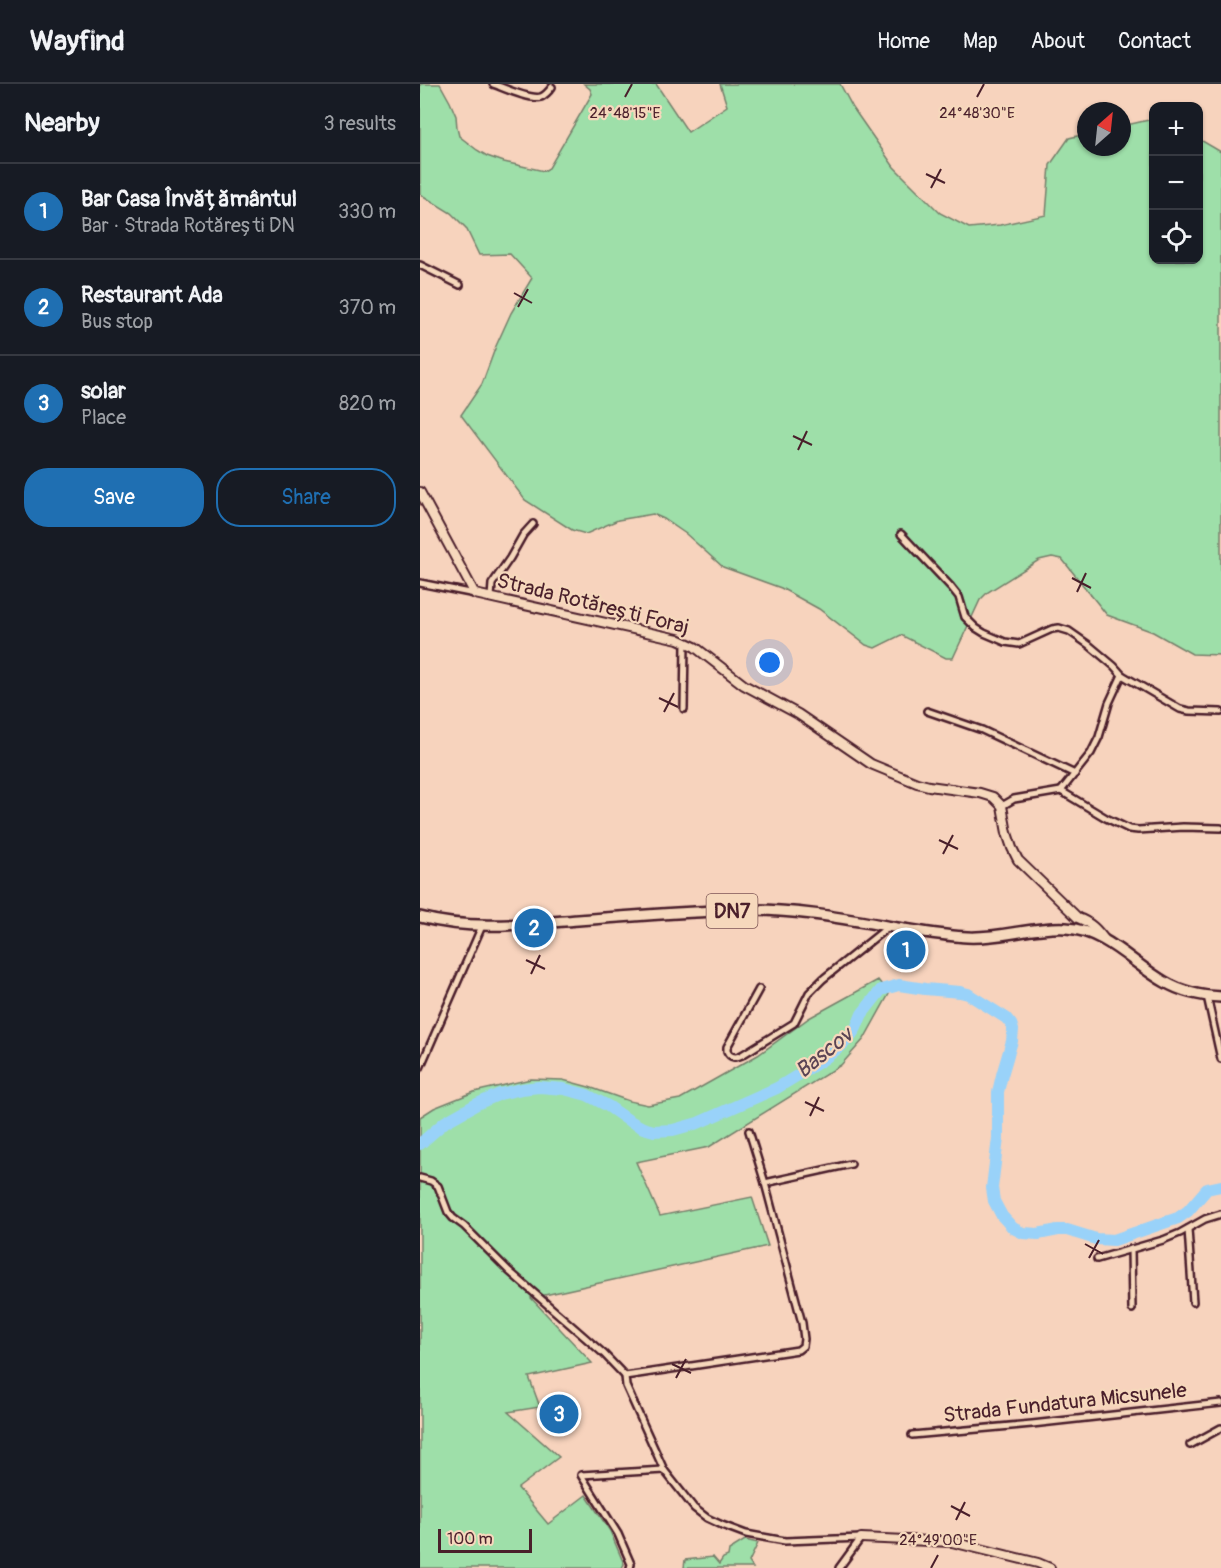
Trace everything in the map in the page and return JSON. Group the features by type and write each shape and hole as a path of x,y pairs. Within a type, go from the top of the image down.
{"highway":[{"name":"DN7","path":"420,917 451,924 482,926 768,910 968,937 991,937 1066,928 1086,931 1105,940 1165,982 1183,991 1221,997"}],"street":[{"path":"493,84 538,98 544,96 552,87"},
{"path":"420,266 460,285"},
{"path":"420,492 475,594"},
{"path":"491,597 492,584 522,535 534,524"},
{"path":"900,534 951,587 958,597 965,617 976,628 1005,642 1019,644 1052,629 1059,628 1069,631 1089,645 1122,675 1180,709 1221,712"},
{"name":"Strada Rotărești Foraj","path":"420,583 668,637 685,643 704,654 744,685 798,714 871,764 917,783 987,794 1002,806"},
{"path":"684,710 685,643"},
{"path":"1105,940 1093,926 1078,918 1018,860 1011,848 1002,806 1014,799 1060,791 1091,753 1122,675"},
{"path":"927,711 982,730 1075,774"},
{"path":"1060,791 1130,829 1221,828"},
{"path":"1066,928 1078,918"},
{"path":"420,1068 482,926"},
{"path":"759,989 727,1047 731,1056 742,1055 794,1023 809,993 889,926"},
{"path":"1208,996 1221,1059"},
{"path":"625,1376 798,1350 803,1346 802,1323 749,1131"},
{"path":"765,1184 851,1164"},
{"path":"420,1178 438,1186 448,1212 453,1218 604,1354 625,1376 626,1386 664,1470 694,1508 707,1518 746,1534 785,1541 861,1538 952,1542 1050,1568"},
{"path":"1097,1259 1163,1240 1204,1219 1221,1214"},
{"path":"1188,1229 1193,1302"},
{"path":"1131,1249 1132,1309"},
{"name":"Strada Fundatura Micsunele","path":"912,1435 1221,1403"},
{"path":"1190,1445 1221,1428"},
{"path":"630,1568 632,1564 618,1534 581,1474 664,1470"},
{"path":"839,1568 861,1538"}],"green space":[{"path":"420,84 440,84 456,116 459,136 477,150 504,162 544,171 549,168 592,94 584,84 656,84 688,132 727,106 720,84 840,84 853,108 894,167 940,213 969,228 1000,225 1046,215 1050,165 1069,138 1077,136 1077,156 1131,156 1131,124 1149,120 1149,264 1203,264 1203,141 1221,152 1221,655 1192,654 1153,632 1107,615 1062,559 1052,557 1039,560 988,592 980,600 953,658 946,658 901,635 875,648 866,645 819,609 781,588 723,567 686,534 653,514 618,520 586,534 572,530 525,500 461,415 482,384 511,313 532,278 510,254 479,255 466,228 451,213 420,194"},
{"path":"878,980 889,994 864,1039 841,1065 709,1147 636,1162 660,1216 752,1197 768,1246 531,1298 592,1363 529,1377 540,1407 508,1412 559,1457 518,1488 548,1524 586,1495 610,1531 624,1564 622,1568 420,1568 420,1117 434,1108 474,1092 531,1079 563,1080 648,1105 680,1099 758,1055 809,1018"},
{"path":"745,1540 758,1543 749,1562 753,1568 684,1568 685,1560 713,1557 719,1564 723,1558 728,1556 729,1550"}],"waterway":[{"name":"Bascov","path":"420,1144 445,1122 477,1104 500,1094 539,1087 564,1089 587,1095 628,1120 654,1131 673,1130 698,1123 777,1088 821,1061 849,1038 862,1014 881,990 899,985 968,994 1006,1018 1011,1024 1012,1041 998,1092 998,1138 992,1188 994,1201 1002,1216 1013,1228 1023,1233 1038,1234 1067,1230 1096,1239 1114,1240 1178,1218 1188,1211 1207,1189 1221,1186"}],"place":[{"name":"Restaurant Ada","path":"534,928"},
{"name":"Bar Casa Învățământul","path":"906,950"},
{"name":"solar","path":"559,1414"}]}
